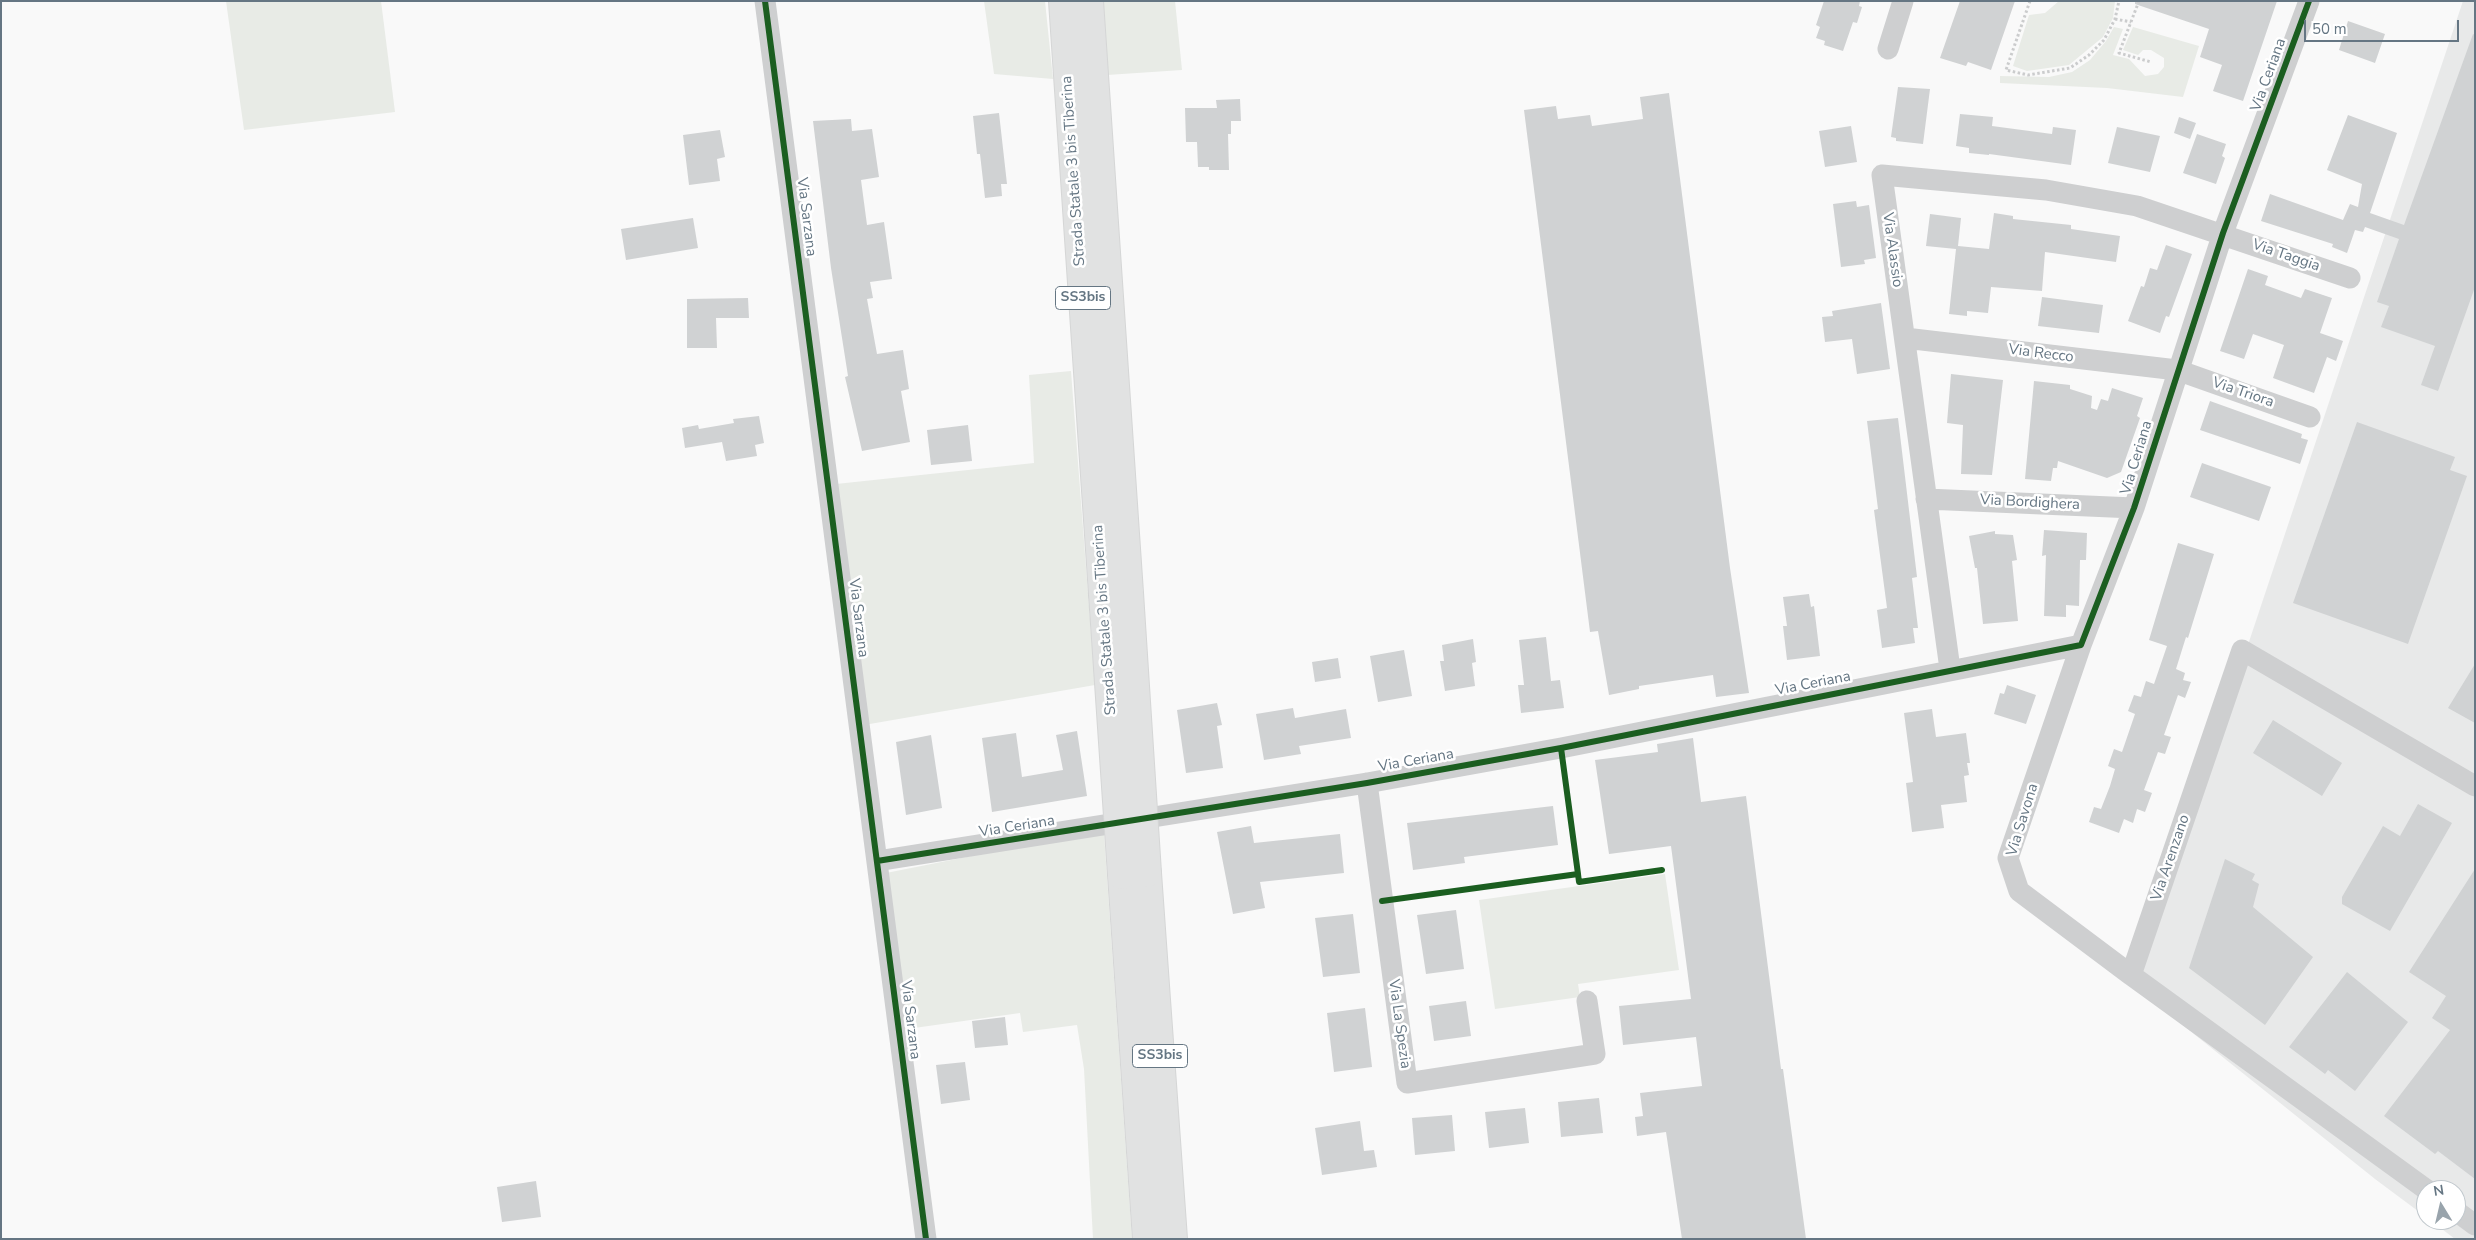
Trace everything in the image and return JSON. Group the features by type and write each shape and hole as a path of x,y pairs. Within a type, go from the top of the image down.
{"highway":[{"name":"Strada Statale 3 bis Tiberina","path":"1063,1 1116,594"},
{"name":"Strada Statale 3 bis Tiberina","path":"1089,1 1116,594 1134,874 1147,1239"},
{"name":"Strada Statale 3 bis Tiberina","path":"1134,874 1173,1239"}],"street":[{"name":"Via Sarzana","path":"765,1 926,1239"},
{"path":"1888,49 1903,1"},
{"name":"Via Ceriana","path":"877,861 1367,783 1561,748 1950,669 2080,645 2134,508 2177,370 2223,233 2310,1"},
{"name":"Via Alassio","path":"1950,669 1882,175 2046,190 2137,206 2223,233"},
{"name":"Via Taggia","path":"2223,233 2350,278"},
{"name":"Via Recco","path":"1905,338 2177,370"},
{"name":"Via Triora","path":"2177,370 2310,416"},
{"name":"Via Bordighera","path":"1926,499 2134,508"},
{"name":"Via Savona","path":"2080,645 2008,858 2019,891 2130,975"},
{"name":"Via Arenzano","path":"2130,975 2242,650 2475,786"},
{"name":"Via La Spezia","path":"1367,783 1407,1083 1595,1054 1587,1001"},
{"path":"2130,975 2416,1182"}],"path":[{"path":"2030,1 2006,70 2018,73 2048,73 2070,68 2089,56 2104,40 2116,19 2119,1"},
{"path":"2139,1 2119,53 2151,62"},
{"path":"2116,19 2131,22"}],"shaded area":[{"path":"226,1 381,1 395,112 244,130"},
{"path":"984,1 1045,1 1053,79 994,74"},
{"path":"1102,1 1175,1 1182,70 1107,75"},
{"path":"2059,1 2115,1 2113,18 2103,37 2069,65 2027,71 2013,66 2029,15 2045,13"},
{"path":"2463,1 2475,1 2475,1239 2455,1239 2443,1230 2466,1230 2466,1180 2416,1180 2416,1210 2375,1179 2134,986"},
{"path":"2114,27 2123,29 2113,55 2129,59 2145,76 2158,74 2164,67 2164,58 2151,50 2143,50 2138,55 2123,50 2133,27 2199,46 2183,97 2107,88 2000,83 2000,76 2049,77 2072,72 2090,60 2106,41"},
{"path":"1071,371 1095,685 864,725 836,484 1034,463 1029,375"},
{"path":"1104,833 1132,1239 1093,1239 1084,1069 1077,1025 1023,1032 1020,1013 907,1029 886,873 1062,838"},
{"path":"1665,874 1679,970 1578,984 1580,997 1495,1009 1479,900"}],"building":[{"path":"1824,1 1860,1 1859,6 1862,7 1857,23 1853,22 1843,51 1824,45 1825,41 1816,38 1820,27 1816,25"},
{"path":"1960,1 2015,1 1991,70 1968,62 1966,66 1940,58"},
{"path":"2135,1 2277,1 2243,101 2213,91 2222,65 2200,57 2209,29 2135,4"},
{"path":"2348,21 2385,34 2375,63 2339,50"},
{"path":"2473,34 2475,35 2475,287 2438,391 2421,385 2435,346 2381,327 2389,306 2377,302 2399,239 2365,227 2363,232 2355,230 2347,253 2332,247 2333,244 2261,221 2270,194 2343,220 2350,204 2358,207 2362,184 2327,170 2348,115 2397,133 2370,213 2404,225"},
{"path":"1898,87 1930,89 1923,144 1896,141 1896,138 1891,137"},
{"path":"1669,93 1730,568 1749,693 1716,697 1713,675 1639,686 1639,689 1609,695 1598,631 1590,632 1524,110 1556,106 1558,119 1590,115 1592,126 1643,119 1640,97"},
{"path":"1240,99 1241,121 1231,121 1231,134 1228,134 1229,170 1209,170 1209,167 1198,167 1197,142 1186,142 1185,108 1217,108 1216,100"},
{"path":"999,113 1007,184 1001,184 1002,196 985,198 980,154 977,154 973,116"},
{"path":"1960,114 1993,117 1992,126 2052,134 2053,127 2076,130 2071,165 1969,153 1969,148 1956,146"},
{"path":"2179,117 2196,123 2190,139 2174,133"},
{"path":"851,119 852,131 872,129 879,177 861,180 867,225 884,222 892,279 870,282 873,298 867,299 877,354 903,350 909,389 901,391 910,442 862,451 845,377 848,376 831,268 813,121"},
{"path":"1851,126 1857,162 1825,167 1819,131"},
{"path":"2117,127 2160,136 2150,172 2108,163"},
{"path":"720,130 725,157 717,159 720,181 689,185 683,135"},
{"path":"2197,134 2226,144 2222,156 2225,158 2216,184 2183,173"},
{"path":"1856,201 1857,207 1869,205 1876,258 1864,260 1865,264 1841,267 1833,204"},
{"path":"1994,213 2013,216 2013,219 2071,225 2071,229 2120,236 2116,262 2045,252 2042,291 1991,287 1988,313 1967,311 1967,316 1949,314 1956,249 1926,246 1930,214 1961,218 1958,246 1989,249"},
{"path":"693,218 698,248 626,260 621,229"},
{"path":"2166,245 2192,254 2169,317 2166,316 2160,333 2128,321 2141,286 2144,287 2150,268 2157,270"},
{"path":"2248,269 2268,276 2265,285 2301,298 2305,289 2332,298 2320,333 2343,341 2336,361 2327,357 2314,393 2273,378 2284,345 2253,334 2244,359 2220,351"},
{"path":"2042,297 2103,305 2099,333 2038,326"},
{"path":"748,298 749,318 716,318 717,348 687,348 687,299"},
{"path":"1881,303 1890,369 1857,374 1852,339 1825,342 1822,317 1833,316 1832,311"},
{"path":"1951,374 2003,380 1992,475 1961,474 1963,425 1947,423"},
{"path":"2034,381 2070,385 2070,389 2092,396 2091,408 2097,410 2101,399 2108,401 2112,388 2143,398 2137,416 2140,418 2121,472 2107,478 2058,461 2057,468 2053,468 2051,481 2025,479"},
{"path":"2210,401 2302,434 2301,438 2308,440 2300,464 2200,430"},
{"path":"759,416 764,443 755,445 757,456 726,461 722,442 685,448 682,428 698,425 699,429 734,423 733,419"},
{"path":"1898,418 1917,577 1912,578 1918,628 1913,628 1915,643 1882,648 1877,610 1887,608 1874,510 1878,509 1867,421"},
{"path":"2357,422 2455,457 2450,470 2467,476 2408,644 2293,603"},
{"path":"968,425 972,461 931,465 927,430"},
{"path":"2202,463 2271,487 2259,521 2190,497"},
{"path":"2044,530 2087,533 2086,560 2080,560 2079,606 2066,605 2066,617 2044,616 2046,555 2042,556"},
{"path":"1995,531 1995,534 2013,535 2017,560 2012,561 2018,621 1983,624 1977,568 1975,568 1969,536"},
{"path":"2178,543 2214,554 2188,638 2186,637 2176,669 2185,673 2183,680 2191,682 2185,698 2178,695 2164,735 2171,737 2165,754 2158,752 2144,790 2152,793 2145,812 2137,809 2133,823 2124,819 2119,833 2089,822 2094,807 2101,809 2110,786 2115,769 2108,766 2114,749 2122,752 2135,714 2128,711 2134,695 2141,697 2146,681 2154,684 2167,646 2149,640"},
{"path":"1809,594 1811,607 1814,606 1820,656 1787,660 1783,626 1787,626 1783,597"},
{"path":"1546,637 1551,681 1560,680 1564,708 1521,713 1518,685 1524,685 1519,640"},
{"path":"1473,639 1476,662 1472,663 1475,686 1445,691 1440,661 1444,661 1442,645"},
{"path":"1404,650 1412,696 1378,702 1370,656"},
{"path":"1338,658 1341,678 1315,682 1312,662"},
{"path":"2475,664 2475,723 2448,708"},
{"path":"2007,685 2036,695 2026,724 1994,714 2000,693 2004,694"},
{"path":"1217,703 1222,725 1217,726 1223,768 1186,773 1177,710"},
{"path":"1293,708 1295,718 1346,709 1351,738 1299,746 1301,754 1264,760 1256,714"},
{"path":"1932,709 1936,737 1966,733 1970,763 1967,763 1969,775 1964,776 1967,802 1941,805 1944,828 1912,832 1906,783 1913,782 1904,713"},
{"path":"2273,720 2342,763 2322,796 2253,753"},
{"path":"1077,731 1087,796 992,812 982,738 1016,733 1022,777 1063,770 1056,735"},
{"path":"931,735 942,808 906,815 896,742"},
{"path":"1693,738 1701,802 1746,796 1781,1069 1783,1069 1806,1239 1682,1239 1666,1132 1637,1136 1635,1117 1643,1116 1640,1093 1702,1086 1696,1037 1623,1045 1619,1006 1691,999 1671,846 1609,854 1595,760 1658,752 1657,744"},
{"path":"2418,804 2452,823 2390,931 2342,904 2342,897 2383,826 2400,836"},
{"path":"1553,806 1558,845 1464,857 1465,863 1413,870 1407,823"},
{"path":"1251,826 1254,843 1340,834 1344,873 1260,882 1265,908 1233,914 1217,832"},
{"path":"2225,859 2255,874 2252,880 2259,884 2253,907 2313,957 2265,1025 2189,968"},
{"path":"2475,869 2475,1179 2438,1151 2435,1154 2384,1116 2450,1030 2432,1018 2446,996 2409,972"},
{"path":"1456,910 1464,969 1426,974 1417,915"},
{"path":"1353,914 1360,973 1323,977 1315,918"},
{"path":"2347,972 2408,1022 2355,1091 2328,1070 2325,1074 2289,1047"},
{"path":"1466,1001 1471,1036 1434,1041 1429,1006"},
{"path":"1365,1008 1372,1067 1334,1072 1327,1013"},
{"path":"1005,1017 1008,1045 975,1048 972,1021"},
{"path":"965,1062 970,1100 941,1104 936,1065"},
{"path":"1599,1098 1603,1133 1561,1137 1558,1102"},
{"path":"1525,1108 1529,1143 1489,1148 1485,1112"},
{"path":"1452,1115 1455,1151 1415,1155 1412,1118"},
{"path":"1360,1121 1364,1151 1374,1150 1377,1167 1322,1175 1315,1128"},
{"path":"536,1181 541,1217 502,1222 497,1187"}],"cycle path":[{"path":"765,1 926,1239"},
{"path":"877,861 1367,783 1561,748 2081,645 2134,508 2223,233 2309,1"},
{"path":"1382,901 1578,874 1561,748"},
{"path":"1578,874 1579,882 1662,870"}]}
